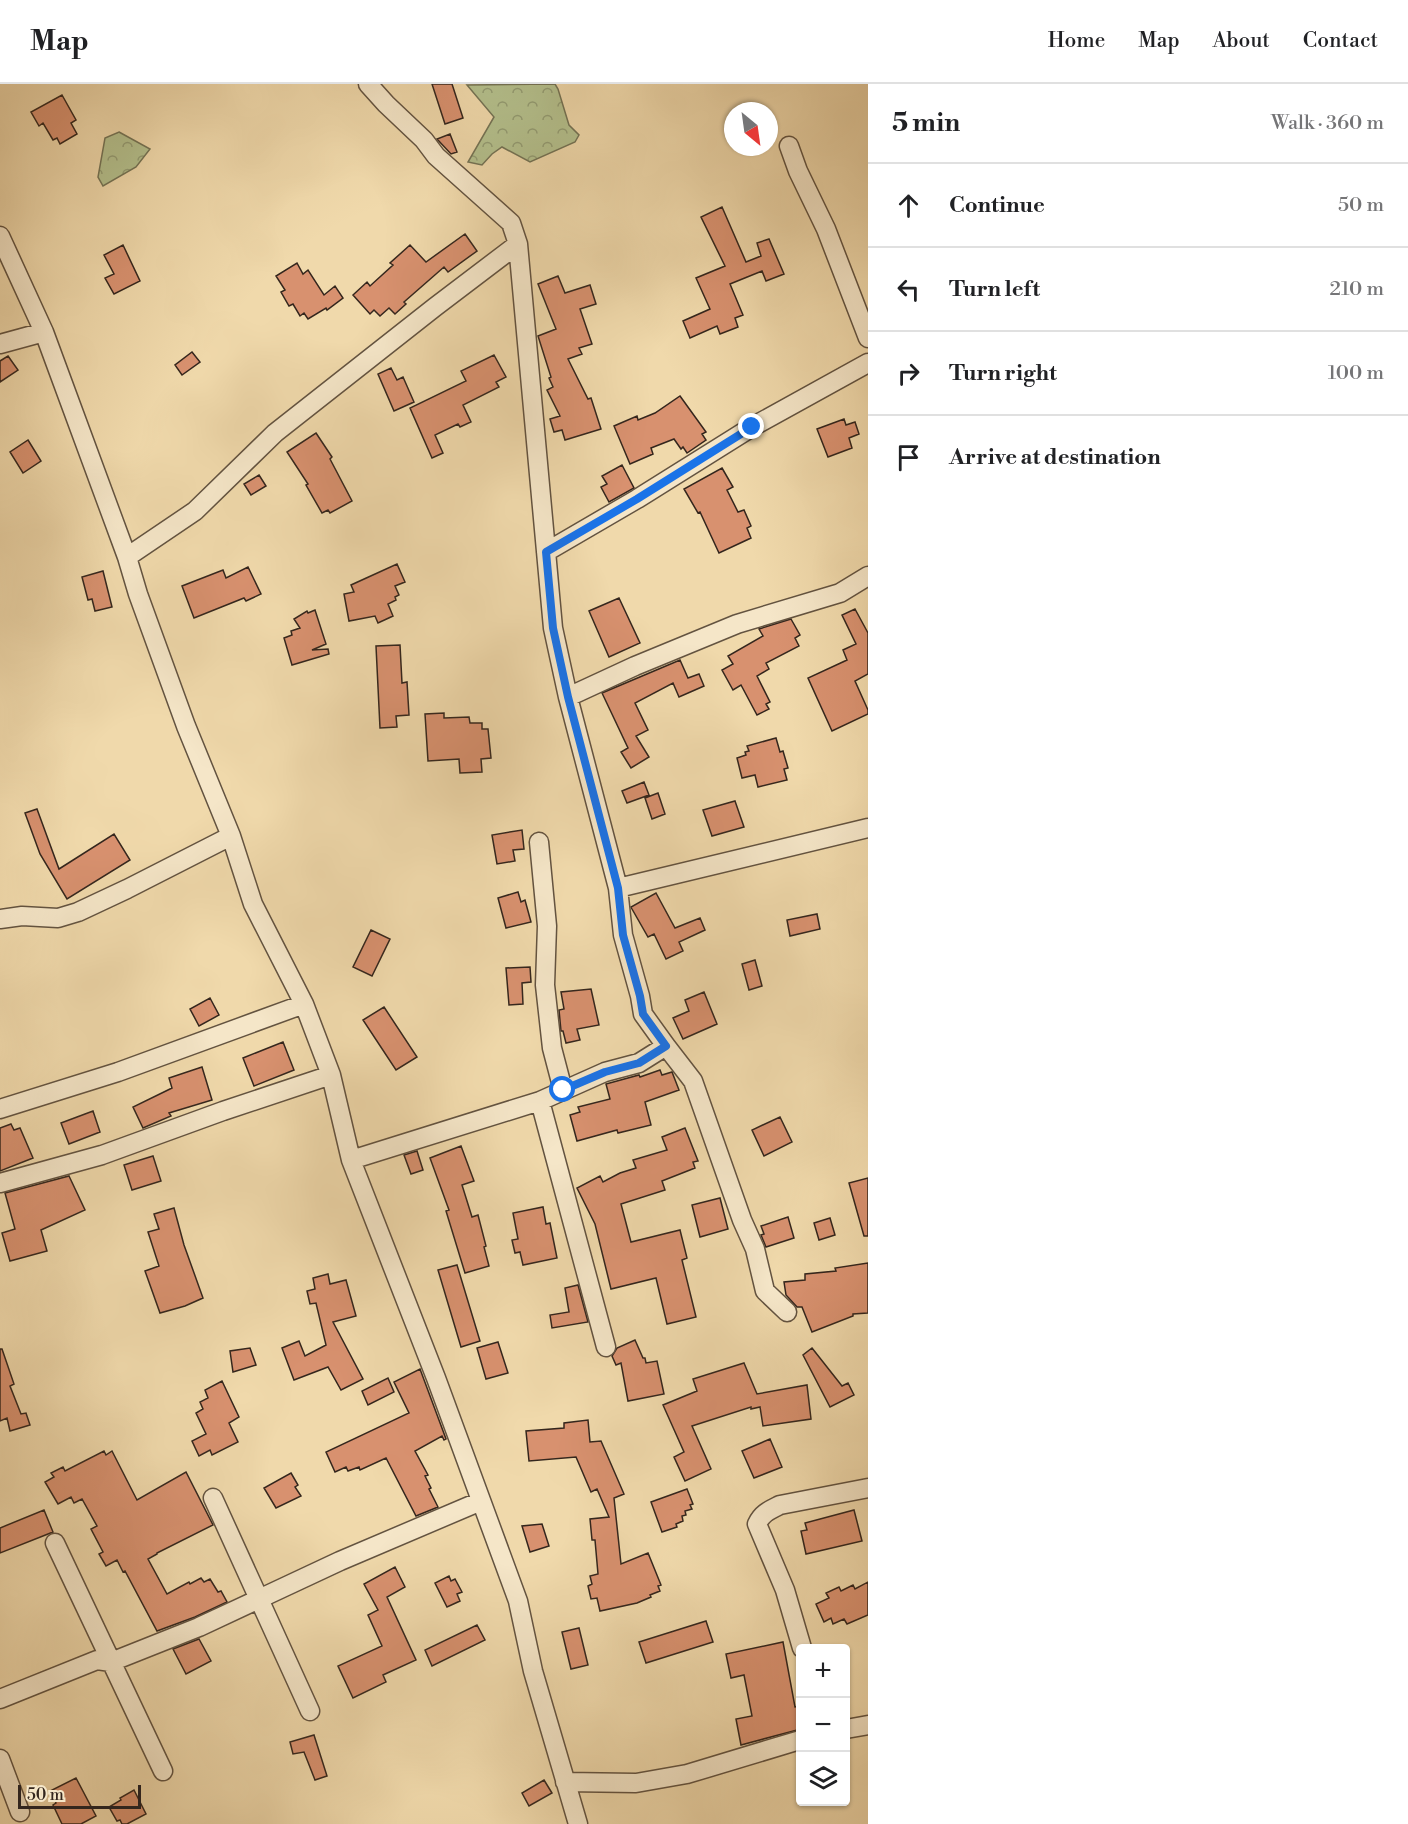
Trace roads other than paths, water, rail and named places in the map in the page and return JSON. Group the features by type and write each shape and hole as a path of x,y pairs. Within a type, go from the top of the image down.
{"street":[{"path":"368,84 424,140 436,156 511,223 518,244 553,628 568,697 618,888 623,935 643,1014 693,1081 742,1220 755,1249 765,1291 787,1312"},
{"path":"789,146 798,171 826,229 868,338"},
{"path":"0,236 44,332 128,557 138,594 186,726 231,836 253,904 304,1004 331,1075 351,1160 436,1378 518,1601 533,1671 578,1824"},
{"path":"128,557 195,511 275,433 518,244"},
{"path":"0,345 44,332"},
{"path":"546,552 637,499 752,427 868,363"},
{"path":"568,697 635,666 737,624 840,593 868,576"},
{"path":"618,888 868,828"},
{"path":"0,919 22,916 58,918 78,912 231,836"},
{"path":"539,842 547,926 545,985 552,1048 563,1090"},
{"path":"0,1109 118,1072 304,1004"},
{"path":"351,1160 540,1101 605,1072 639,1063 666,1046"},
{"path":"0,1183 102,1155 331,1075"},
{"path":"540,1101 606,1347"},
{"path":"801,1644 785,1590 757,1524 760,1517 780,1505 868,1488"},
{"path":"213,1498 310,1711"},
{"path":"0,1699 97,1660 111,1662 199,1627 340,1562 481,1501"},
{"path":"55,1543 163,1771"},
{"path":"850,1728 868,1725"},
{"path":"565,1782 636,1783 687,1774 796,1741"},
{"path":"0,1759 20,1812"}]}
